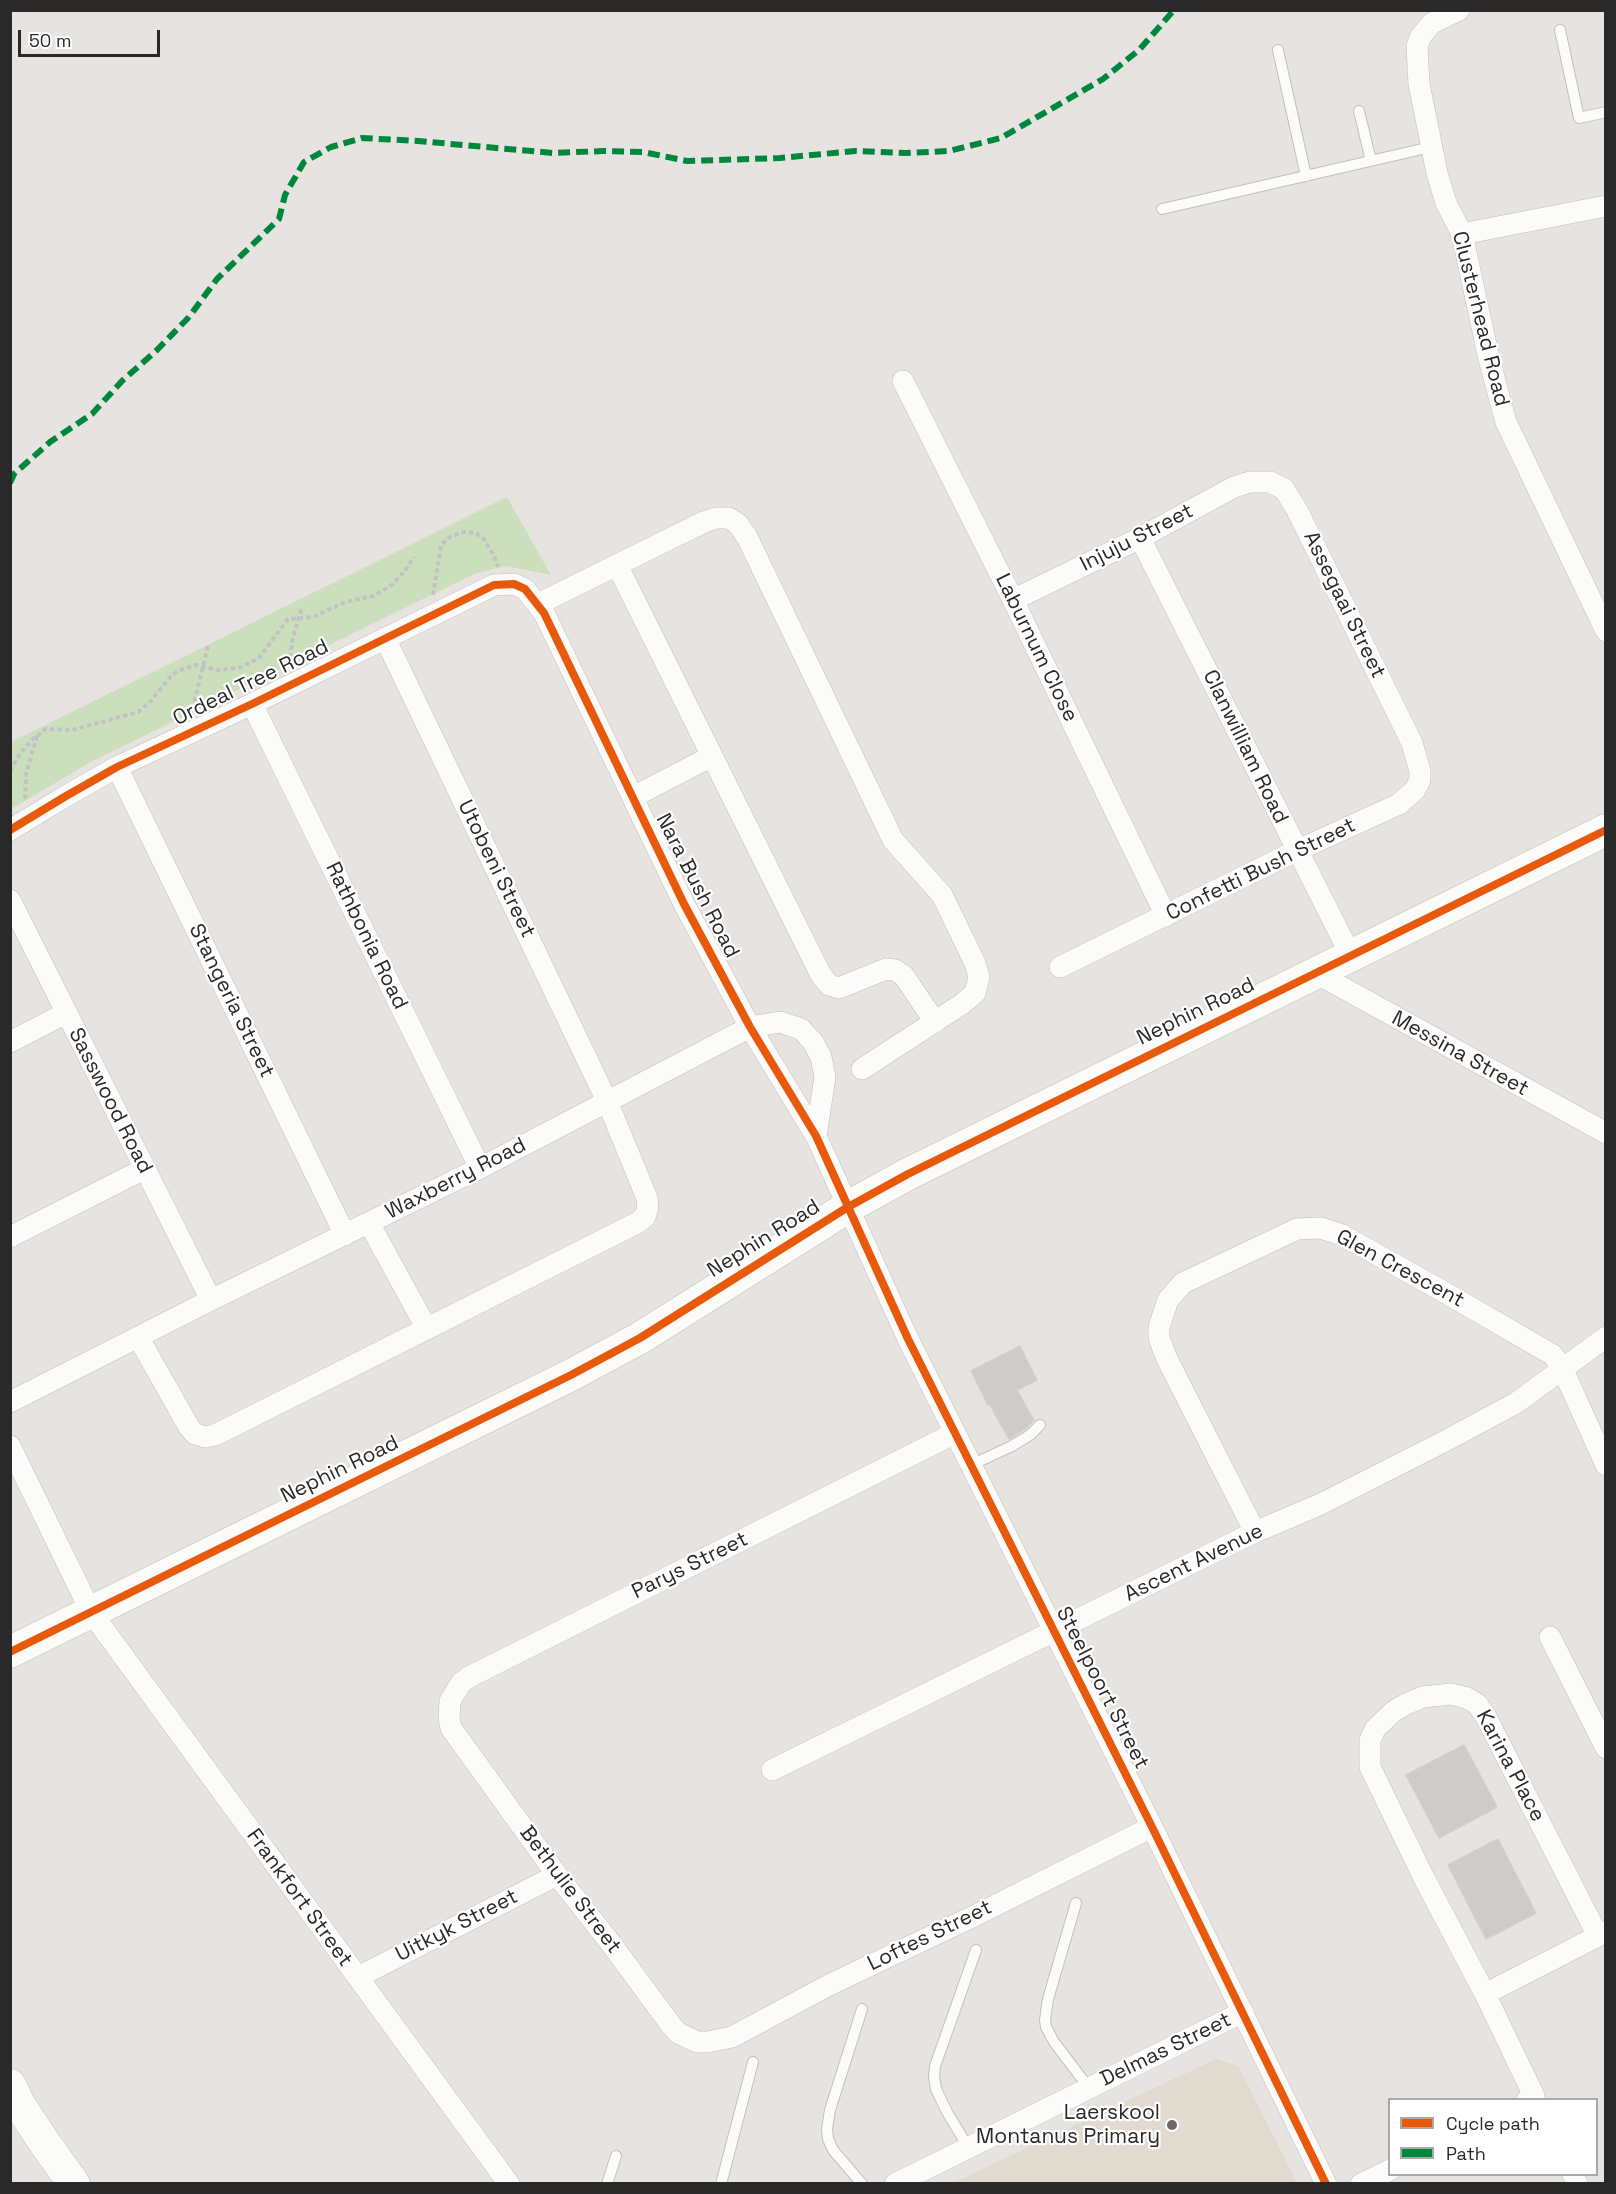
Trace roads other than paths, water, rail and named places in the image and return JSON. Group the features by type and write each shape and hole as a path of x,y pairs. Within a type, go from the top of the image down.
{"street":[{"name":"Clusterhead Road","path":"1459,10 1432,23 1421,36 1417,46 1419,84 1431,147 1446,203 1462,234 1489,359 1506,422 1605,631"},
{"path":"1462,234 1605,206"},
{"name":"Laburnum Close","path":"903,381 1013,600 1166,916"},
{"name":"Injuju Street","path":"1013,600 1140,538 1234,487 1262,481"},
{"name":"Assegaai Street","path":"1262,481 1278,485 1290,496 1413,743"},
{"path":"538,604 704,522 716,518 729,518 738,524 747,537 893,840 942,895 975,963 979,977 975,993 962,1004 862,1069"},
{"name":"Clanwilliam Road","path":"1140,538 1351,956"},
{"path":"617,565 821,975 829,985 839,988 886,969 895,970 904,976 935,1022"},
{"name":"Nara Bush Road","path":"508,584 525,590 538,604 552,629 684,904 750,1028 816,1136 848,1208"},
{"name":"Ordeal Tree Road","path":"10,830 117,767 252,704 494,585 508,584"},
{"name":"Utobeni Street","path":"385,638 607,1101 647,1198 648,1207 645,1216 637,1223 428,1329"},
{"name":"Rathbonia Road","path":"252,704 480,1168"},
{"name":"Confetti Bush Street","path":"1060,967 1409,797 1420,780 1413,743"},
{"path":"633,797 712,756"},
{"name":"Stangeria Street","path":"117,767 345,1235"},
{"name":"Nephin Road","path":"10,1652 367,1477 611,1354 848,1208 908,1174 1605,830"},
{"name":"Sasswood Road","path":"10,900 211,1300"},
{"name":"Messina Street","path":"1316,973 1605,1133"},
{"path":"10,1042 66,1013"},
{"name":"Waxberry Road","path":"10,1402 480,1168 750,1028 780,1022 801,1029 813,1042 821,1057 825,1077 816,1136"},
{"path":"10,1237 144,1169"},
{"name":"Steelpoort Street","path":"848,1208 908,1339 1152,1827 1326,2184"},
{"path":"138,1337 189,1427 195,1434 205,1437 215,1436 428,1329 369,1223"},
{"name":"Glen Crescent","path":"1255,1532 1174,1374 1159,1338 1159,1327 1163,1310 1175,1290 1184,1283 1290,1231 1311,1227 1321,1228 1353,1241 1543,1348 1552,1355 1563,1370 1605,1465"},
{"name":"Ascent Avenue","path":"772,1770 1255,1532 1321,1504 1447,1440 1516,1404 1605,1337"},
{"name":"Parys Street","path":"449,1718 450,1701 454,1691 469,1677 955,1433"},
{"name":"Frankfort Street","path":"10,1446 91,1612 509,2184"},
{"path":"1550,1637 1605,1748"},
{"name":"Karina Place","path":"1532,2098 1485,1994 1424,1878 1370,1767 1370,1740 1375,1729 1394,1711 1423,1697 1451,1694 1467,1698 1477,1704 1602,1934"},
{"name":"Bethulie Street","path":"449,1718 457,1739 671,2025 687,2038 697,2042 708,2042"},
{"name":"Loftes Street","path":"708,2042 732,2037 829,1985 1152,1827"},
{"name":"Uitkyk Street","path":"358,1977 557,1875"},
{"path":"1485,1994 1602,1934"},
{"name":"Delmas Street","path":"895,2184 1243,2012"},
{"path":"13,2095 74,2184"},
{"path":"1361,2184 1388,2170"}],"lane":[{"path":"1560,30 1579,118 1605,112"},
{"path":"1278,50 1306,176"},
{"path":"1359,111 1371,161"},
{"path":"1162,208 1431,147"},
{"path":"971,1465 1012,1446 1030,1435 1040,1425"},
{"path":"1076,1903 1048,2000 1045,2020 1054,2042 1089,2088"},
{"path":"968,2147 947,2112 936,2089 934,2077 935,2066 976,1950"},
{"path":"862,2009 830,2110 827,2129 832,2150 862,2184"},
{"path":"721,2184 753,2062"},
{"path":"607,2184 616,2156"}],"place":[{"name":"Laerskool Montanus Primary","path":"1172,2125"}]}
